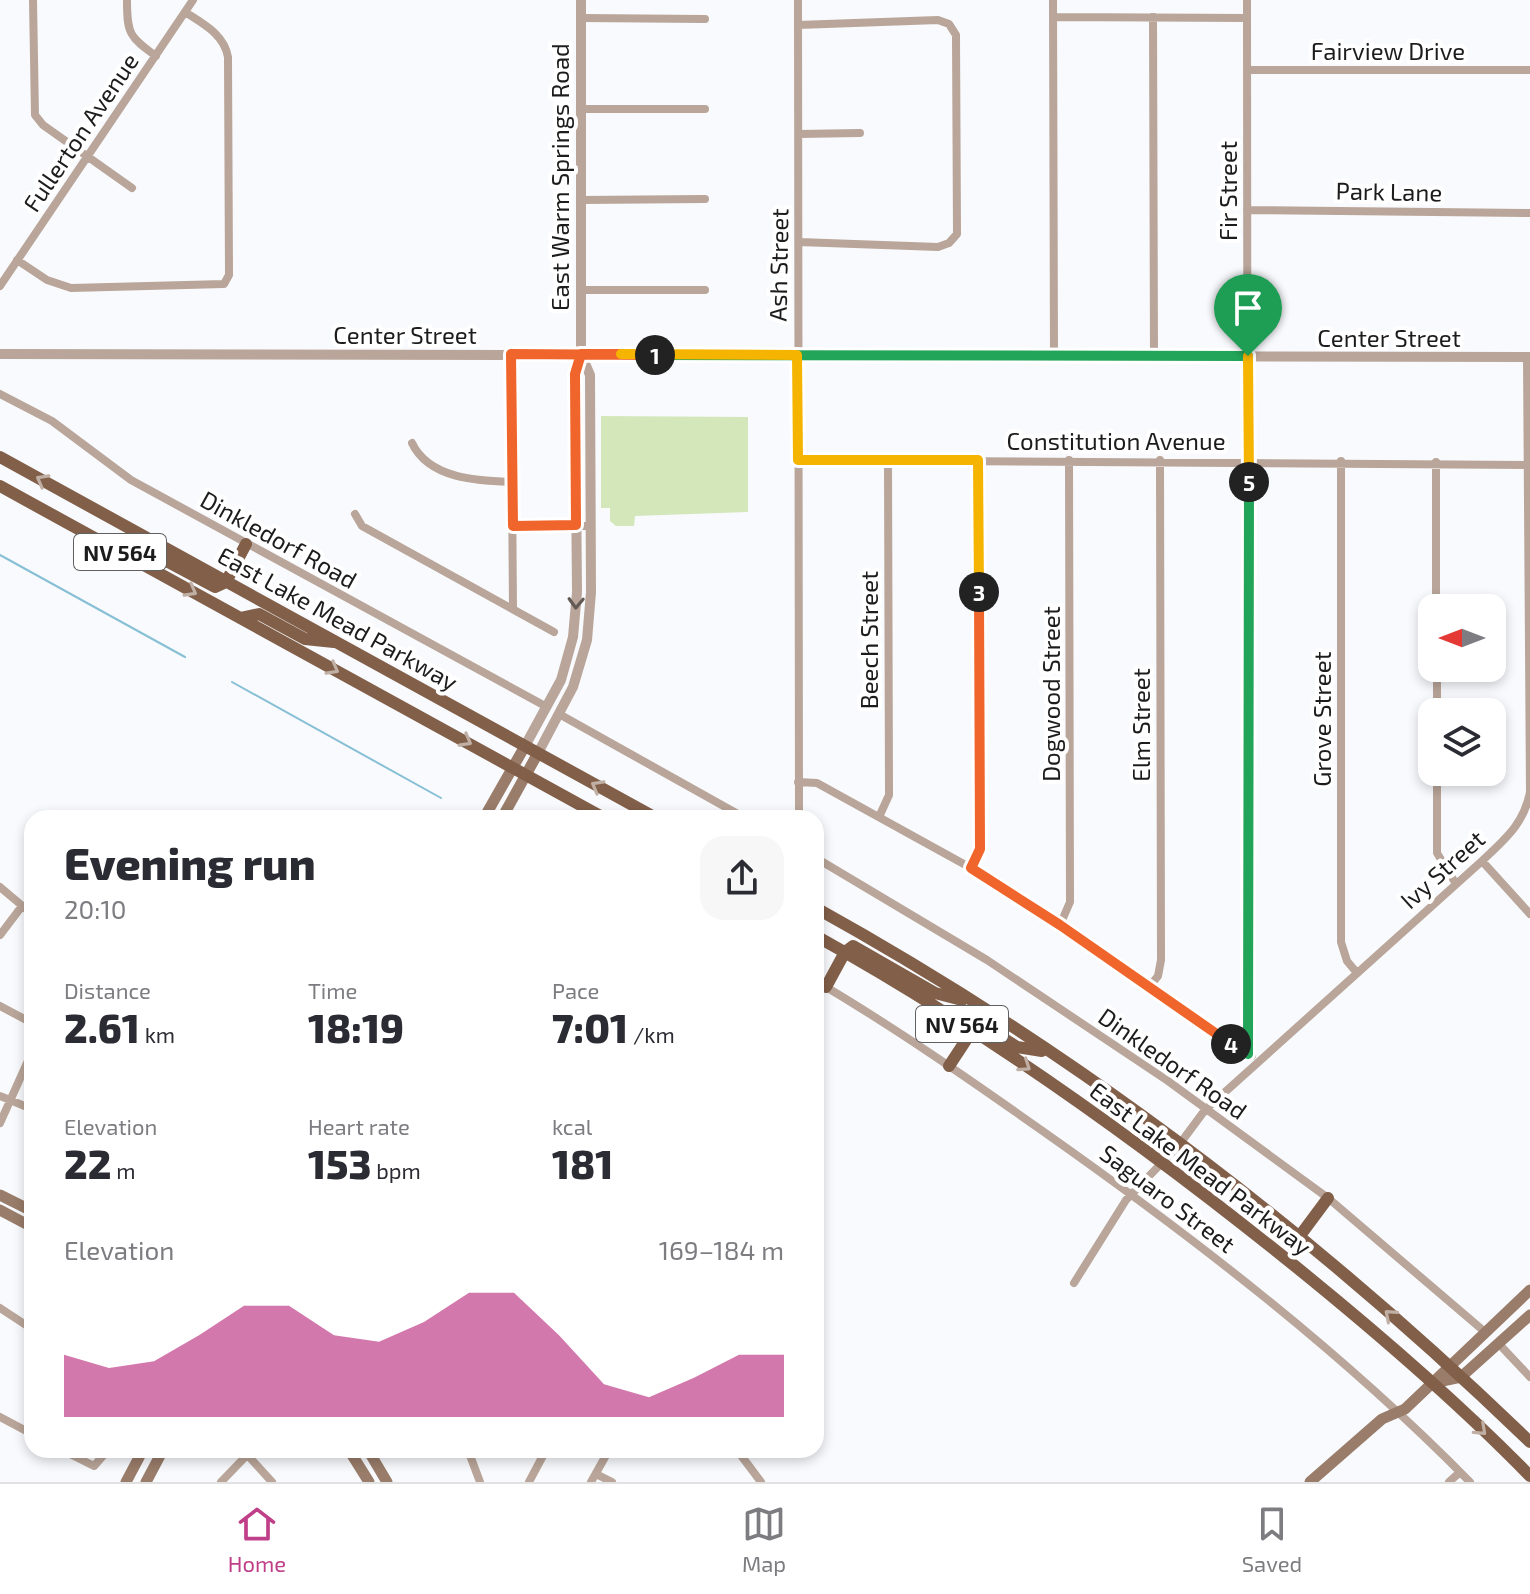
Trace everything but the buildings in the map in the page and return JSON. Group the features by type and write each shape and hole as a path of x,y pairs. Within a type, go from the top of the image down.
{"main road":[{"name":"East Lake Mead Parkway","path":"0,457 641,810"},
{"name":"East Lake Mead Parkway","path":"0,486 590,810"},
{"path":"118,551 157,556 215,587 226,582 246,544"},
{"path":"240,618 259,614 305,639 339,643"},
{"name":"East Warm Springs Road","path":"488,810 525,746"},
{"name":"East Warm Springs Road","path":"509,810 538,753"},
{"name":"East Lake Mead Parkway","path":"824,913 977,1004 1179,1145 1299,1237 1449,1366 1530,1442"},
{"name":"East Lake Mead Parkway","path":"824,940 972,1031 1161,1160 1321,1288 1433,1383 1528,1472"},
{"path":"824,980 849,947 859,946 935,993 977,1004"},
{"path":"949,1066 972,1031 982,1025 1017,1047 1049,1053"},
{"path":"0,1195 24,1207"},
{"path":"1299,1237 1328,1198"},
{"path":"0,1210 24,1223"},
{"path":"1310,1482 1382,1419 1405,1409 1530,1290"},
{"path":"1433,1383 1461,1377 1530,1315"},
{"path":"126,1482 139,1458"},
{"path":"146,1482 159,1458"},
{"path":"354,1458 369,1482"},
{"path":"373,1458 387,1482"}],"street":[{"path":"33,0 35,115 43,125 132,188"},
{"path":"127,0 129,32 133,40 156,56"},
{"name":"Fullerton Avenue","path":"0,286 193,0"},
{"name":"East Warm Springs Road","path":"525,746 561,680 573,637 575,374 581,354 581,0"},
{"name":"Ash Street","path":"798,0 799,810"},
{"path":"1053,0 1054,356"},
{"name":"Fir Street","path":"1247,0 1248,1054"},
{"path":"17,260 47,280 71,288 224,284 229,275 228,57 226,46 213,31 185,12"},
{"path":"1053,17 1247,18"},
{"path":"1153,17 1154,356"},
{"path":"581,18 705,19"},
{"path":"798,25 938,20 949,24 956,35 957,219 957,234 949,243 938,247 799,242"},
{"name":"Fairview Drive","path":"1247,70 1530,70"},
{"path":"581,109 705,109"},
{"path":"799,134 860,133"},
{"path":"581,200 705,199"},
{"name":"Park Lane","path":"1247,210 1530,213"},
{"path":"581,290 705,290"},
{"name":"Center Street","path":"0,354 1529,357"},
{"path":"511,354 513,609"},
{"name":"East Warm Springs Road","path":"538,753 573,687 587,640 591,526 590,375 581,354"},
{"name":"Ivy Street","path":"1074,1283 1126,1200 1134,1195 1161,1160 1179,1145 1205,1110 1482,861 1517,828 1526,812 1530,792 1529,357"},
{"name":"Dinkledorf Road","path":"0,394 52,421 131,480 547,707"},
{"path":"412,443 418,455 466,481 513,482"},
{"name":"Constitution Avenue","path":"798,460 1249,460 1529,465"},
{"name":"Beech Street","path":"879,817 889,795 888,460"},
{"path":"971,868 980,849 978,460"},
{"name":"Dogwood Street","path":"1060,925 1070,902 1069,460"},
{"name":"Elm Street","path":"1149,987 1158,976 1161,960 1160,460"},
{"name":"Grove Street","path":"1341,461 1341,942 1347,961 1357,973"},
{"path":"1436,462 1436,594"},
{"path":"355,514 362,526 554,632"},
{"path":"513,526 591,526"},
{"path":"559,714 731,810"},
{"path":"798,782 817,783 971,868 1259,1061"},
{"path":"1437,786 1437,853 1456,884"},
{"path":"1482,861 1530,914"},
{"name":"Dinkledorf Road","path":"824,863 987,960 1205,1110 1328,1198 1485,1332"},
{"path":"0,887 22,906 0,935"},
{"name":"Saguaro Street","path":"824,986 949,1066 1134,1195 1201,1246 1395,1413 1470,1482"},
{"path":"0,1006 24,1019"},
{"path":"0,1123 5,1098 24,1066"},
{"path":"5,1098 24,1106"},
{"path":"0,1308 24,1324"},
{"path":"1499,1344 1530,1377"},
{"path":"0,1417 24,1430"},
{"path":"78,1458 94,1466 101,1458"},
{"path":"221,1482 241,1458"},
{"path":"251,1458 272,1482"},
{"path":"471,1458 480,1482"},
{"path":"529,1482 542,1458"},
{"path":"604,1458 593,1478 612,1482"},
{"path":"743,1458 761,1482"},
{"path":"1449,1482 1460,1472"}],"green space":[{"path":"601,416 748,417 748,512 635,516 634,526 616,526 610,521 610,508 601,508"}],"waterway":[{"path":"0,555 185,657"},
{"path":"232,682 441,798"}],"route":[{"path":"1248,356 913,356 689,355 581,354 511,354 513,526 576,525 575,374 581,354 797,355 798,460 978,460 980,849 971,868 1248,1054 1248,356"}]}
